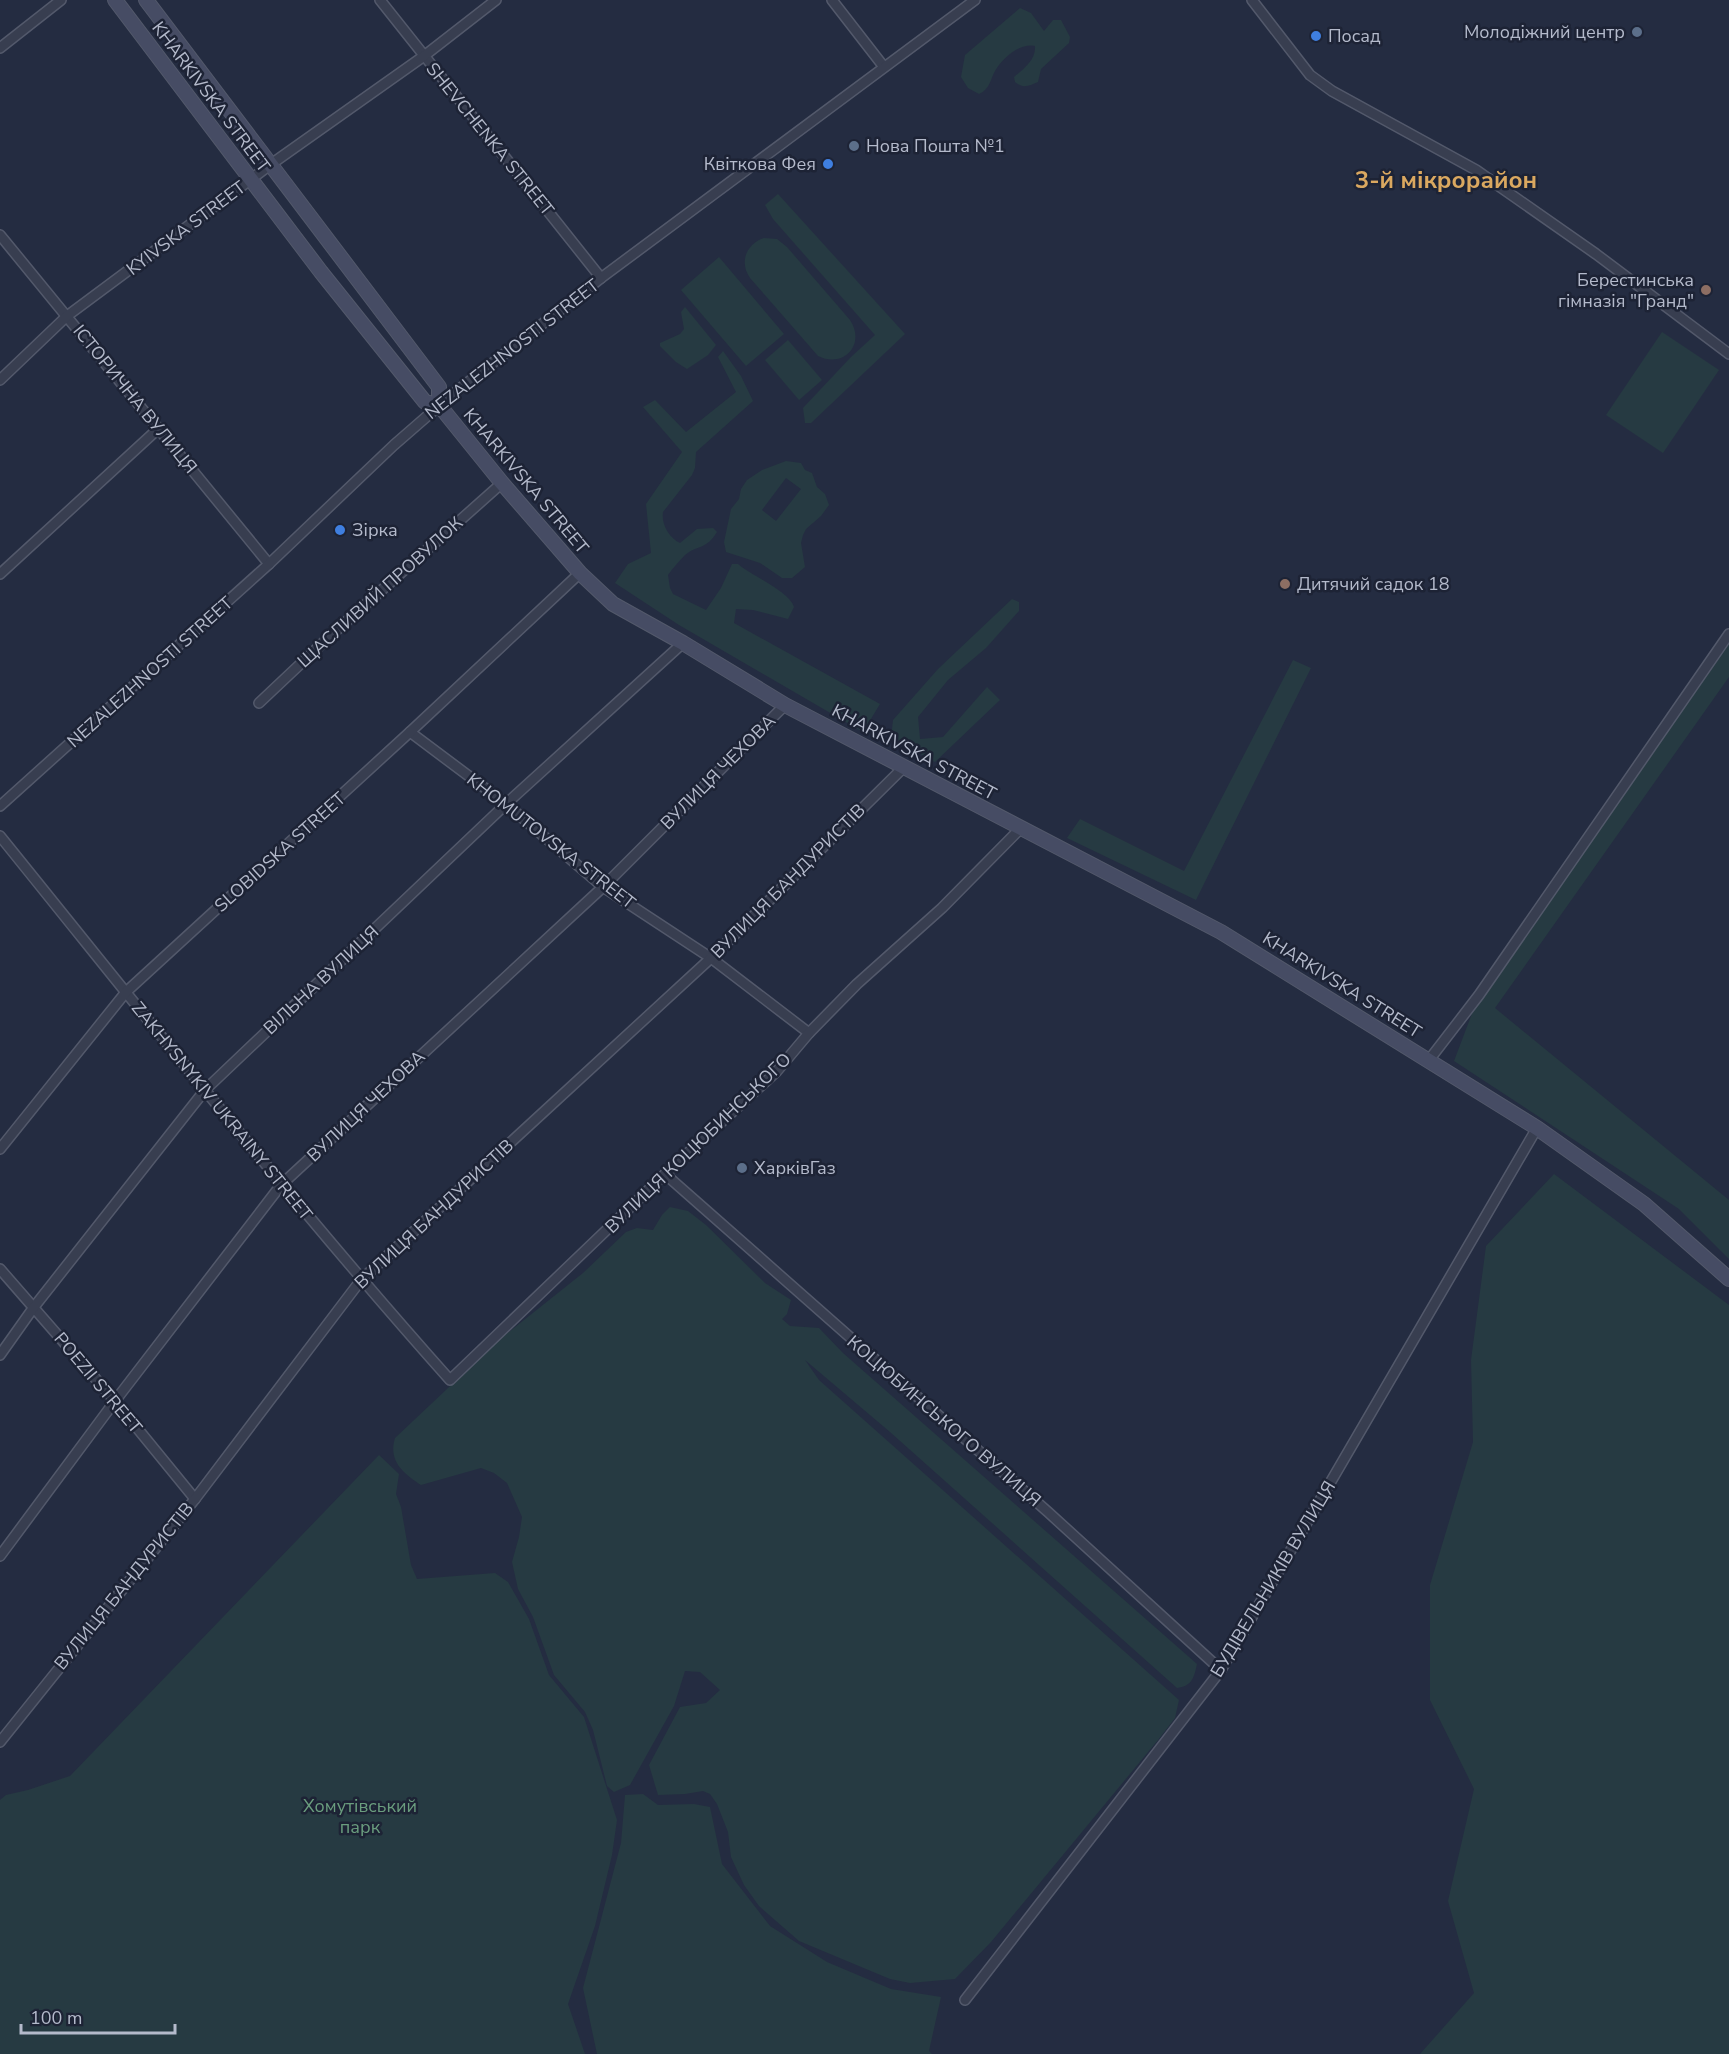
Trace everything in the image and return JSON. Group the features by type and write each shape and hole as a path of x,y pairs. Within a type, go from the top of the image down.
{"street":[{"path":"0,48 61,0"},
{"name":"KHARKIVSKA STREET","path":"115,0 321,272 425,402 440,405"},
{"name":"KHARKIVSKA STREET","path":"146,0 439,387 440,405 502,483 580,573 613,604 683,643 785,705 1221,932 1537,1128 1644,1204 1729,1279"},
{"name":"SHEVCHENKA STREET","path":"380,0 601,278"},
{"name":"KYIVSKA STREET","path":"0,380 67,316 270,165 424,56 496,0"},
{"path":"832,0 884,67"},
{"name":"NEZALEZHNOSTI STREET","path":"0,806 270,564 394,445 440,405 601,278 975,0"},
{"path":"1252,0 1310,75 1332,91 1476,170 1596,254 1729,354"},
{"name":"ІСТОРИЧНА ВУЛИЦЯ","path":"0,235 270,564"},
{"path":"0,574 159,428"},
{"name":"ЩАСЛИВИЙ ПРОВУЛОК","path":"259,703 329,637 502,483"},
{"name":"SLOBIDSKA STREET","path":"0,1149 126,992 580,573"},
{"path":"1429,1060 1479,995 1729,634"},
{"name":"ВІЛЬНА ВУЛИЦЯ","path":"0,1355 34,1307 205,1090 506,804 683,643"},
{"name":"ВУЛИЦЯ ЧЕХОВА","path":"0,1556 115,1401 281,1185 603,887 785,705"},
{"name":"KHOMUTOVSKA STREET","path":"410,732 506,804 603,887 711,958 809,1033"},
{"name":"ВУЛИЦЯ БАНДУРИСТІВ","path":"0,1742 195,1499 361,1280 711,958 904,767"},
{"name":"ВУЛИЦЯ КОЦЮБИНСЬКОГО","path":"450,1380 665,1174 777,1071 809,1033 857,984 942,908 1021,828"},
{"name":"ZAKHYSNYKIV UKRAINY STREET","path":"0,836 281,1185 450,1380"},
{"name":"БУДІВЕЛЬНИКІВ ВУЛИЦЯ","path":"965,2000 1221,1670 1537,1128"},
{"name":"КОЦЮБИНСЬКОГО ВУЛИЦЯ","path":"665,1174 1048,1512 1221,1670"},
{"name":"POEZII STREET","path":"0,1269 115,1401 195,1499"}],"green space":[{"path":"1020,8 1031,13 1044,31 1053,20 1061,20 1070,37 1069,43 1041,69 1038,82 1023,86 1015,82 1014,77 1034,55 1035,46 1029,46 1017,49 998,66 988,87 983,92 979,94 968,88 961,77 965,55"},
{"path":"778,194 905,334 811,423 805,423 803,408 875,335 773,219 765,205"},
{"path":"764,238 777,239 787,247 850,320 854,329 854,345 844,357 827,359 818,356 750,278 745,266 746,254 753,245"},
{"path":"719,257 784,334 746,366 681,290"},
{"path":"685,307 716,345 708,355 687,369 676,362 660,346 660,343 680,334 684,329 681,312"},
{"path":"1662,332 1719,370 1663,453 1606,415"},
{"path":"788,340 822,380 799,400 765,360"},
{"path":"723,351 741,376 753,401 696,452 692,475 663,512 663,521 667,530 672,538 680,543 697,529 713,528 717,532 709,542 685,555 676,565 668,575 670,588 673,594 706,610 721,588 732,564 738,564 785,595 794,607 788,619 753,610 736,609 734,623 880,704 863,732 679,625 615,583 628,564 651,553 646,504 682,452 643,407 655,400 686,432 736,392 718,357"},
{"path":"786,461 801,463 805,470 812,473 817,487 825,494 829,505 821,516 806,529 801,543 805,567 792,578 782,578 760,563 726,552 724,542 731,509 739,499 741,489 747,480 762,470","holes":["786,478 801,489 776,521 762,510"]},
{"path":"1012,599 1019,602 1019,611 986,648 948,680 918,717 920,739 943,737 987,687 1000,700 935,762 891,738 893,720 938,669"},
{"path":"1729,634 1729,677 1495,1008 1729,1200 1729,1259 1679,1209 1454,1061 1479,995"},
{"path":"1293,660 1311,668 1196,900 1067,838 1080,819 1184,871"},
{"path":"1554,1174 1729,1305 1729,2054 1420,2054 1474,1993 1448,1901 1474,1789 1430,1700 1430,1585 1473,1442 1471,1360 1486,1246"},
{"path":"670,1207 688,1211 706,1225 765,1283 791,1300 787,1314 782,1319 790,1326 819,1328 843,1353 1197,1664 1192,1680 1177,1688 890,1432 805,1360 819,1380 1179,1700 1175,1718 1158,1740 991,1942 955,1979 910,1983 890,1979 799,1941 759,1906 744,1885 731,1857 728,1832 717,1804 710,1794 703,1791 658,1795 649,1765 680,1707 706,1703 720,1690 700,1672 685,1671 674,1706 630,1785 614,1792 607,1786 593,1730 585,1712 554,1675 533,1617 518,1589 512,1562 522,1517 507,1483 494,1473 481,1468 421,1485 408,1476 395,1460 393,1446 395,1438 500,1339 583,1273 626,1232 637,1228 653,1230"},
{"name":"Хомутівський парк","path":"379,1455 399,1474 396,1494 401,1507 411,1565 417,1579 495,1573 508,1582 529,1619 549,1675 584,1717 617,1820 612,1855 595,1926 568,2004 585,2054 0,2054 0,1800 6,1795 70,1776"},
{"path":"643,1794 658,1805 694,1804 710,1807 722,1864 770,1926 827,1962 891,1989 941,1997 929,2051 932,2054 597,2054 583,1988 621,1843 625,1795"}],"place":[{"name":"Молодіжний центр","path":"1637,32"},
{"name":"Посад","path":"1316,36"},
{"name":"Нова Пошта №1","path":"854,146"},
{"name":"Квіткова Фея","path":"828,164"},
{"name":"Берестинська гімназія \"Гранд\"","path":"1706,290"},
{"name":"Зірка","path":"340,530"},
{"name":"Дитячий садок 18","path":"1285,584"},
{"name":"ХарківГаз","path":"742,1168"}],"district":[{"name":"3-й мікрорайон","path":"1446,180"}]}
